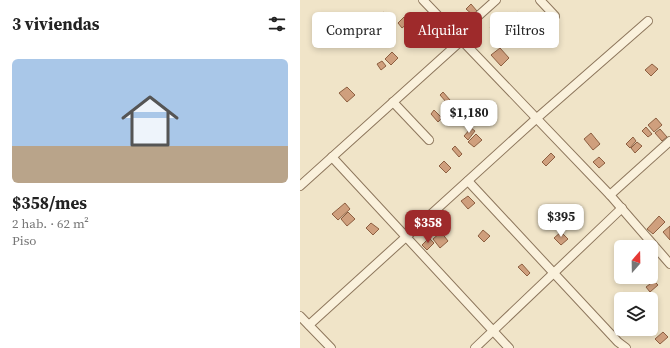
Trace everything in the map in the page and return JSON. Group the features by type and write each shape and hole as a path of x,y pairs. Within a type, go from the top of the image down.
{"street":[{"path":"423,0 435,12"},
{"path":"482,15 496,0"},
{"path":"540,0 551,12"},
{"path":"309,325 537,118 648,21"},
{"path":"300,186 393,102 450,48"},
{"path":"470,48 610,195 670,264"},
{"path":"393,102 429,140"},
{"path":"610,195 670,141"},
{"path":"332,157 509,348"},
{"path":"468,181 618,342 626,348"},
{"path":"475,348 622,208"},
{"path":"300,316 331,348"}],"building":[{"path":"471,4 477,11 470,12 466,9"},
{"path":"404,17 404,26 402,28 398,23"},
{"path":"500,48 509,58 501,66 491,55"},
{"path":"392,52 398,58 391,65 385,59"},
{"path":"382,61 386,66 381,70 377,64"},
{"path":"652,64 658,69 651,76 645,70"},
{"path":"347,87 355,95 347,102 339,93"},
{"path":"443,92 450,100 447,103 440,95"},
{"path":"434,110 442,118 438,122 431,114"},
{"path":"656,118 662,125 654,132 648,125"},
{"path":"646,127 652,134 648,137 642,131"},
{"path":"471,128 475,131 468,140 464,136"},
{"path":"660,129 667,137 662,141 655,133"},
{"path":"591,133 600,144 593,150 584,139"},
{"path":"476,134 482,140 474,147 468,142"},
{"path":"633,137 636,141 630,148 626,144"},
{"path":"637,142 642,146 635,153 631,148"},
{"path":"455,146 462,154 459,157 452,149"},
{"path":"551,153 555,157 546,166 542,162"},
{"path":"599,157 605,163 599,168 593,162"},
{"path":"444,161 451,168 446,173 439,166"},
{"path":"468,196 475,203 468,209 461,201"},
{"path":"345,203 350,209 338,220 332,214"},
{"path":"348,212 355,219 347,226 341,219"},
{"path":"659,216 665,222 653,234 647,229"},
{"path":"371,223 379,229 373,235 366,228"},
{"path":"670,226 670,240 663,232"},
{"path":"483,230 490,236 484,242 478,236"},
{"path":"441,232 448,241 440,248 433,239"},
{"path":"561,232 568,239 561,245 554,238"},
{"path":"429,238 434,243 427,250 422,245"},
{"path":"522,264 530,273 527,276 518,267"},
{"path":"650,284 658,285 650,292 646,287"},
{"path":"663,332 668,337 660,344 655,339"}]}
